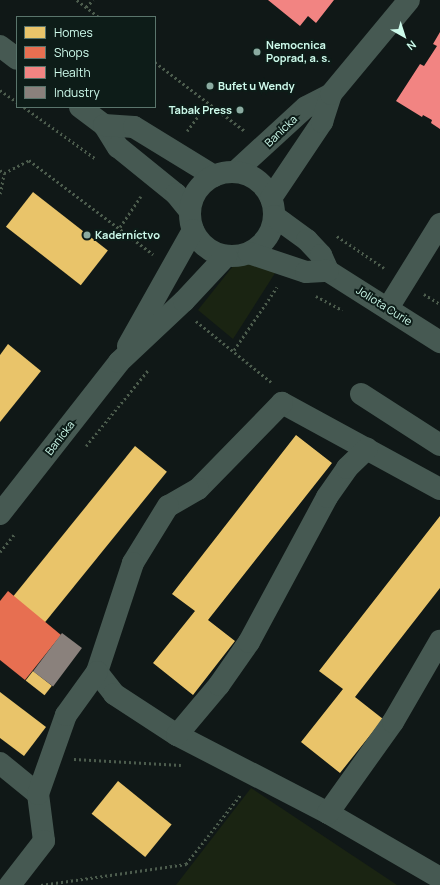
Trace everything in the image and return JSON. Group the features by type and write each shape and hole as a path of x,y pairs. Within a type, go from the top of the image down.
{"street":[{"name":"Banícka","path":"273,207 322,122 331,94 409,0"},
{"path":"0,46 16,58"},
{"name":"Banícka","path":"235,172 306,107 331,94"},
{"path":"81,108 104,125 118,146 176,194 205,246 226,256 249,253 306,272 328,271 321,255 273,207 257,180 235,172 214,176 198,190 192,221"},
{"path":"104,125 134,127 214,176"},
{"path":"249,253 267,238 273,207"},
{"name":"Banícka","path":"119,362 171,266 192,221"},
{"path":"388,308 435,232"},
{"name":"Banícka","path":"0,514 119,362 184,301 226,256"},
{"name":"Joliota Curie","path":"328,271 440,342"},
{"path":"361,394 440,445"},
{"path":"10,885 44,841 38,794 66,715 97,672 133,563 168,506 198,489 282,403 440,489"},
{"path":"177,735 219,685 249,642 327,497 347,468 367,449"},
{"path":"328,814 393,722 440,641"},
{"path":"97,672 114,694 177,735 328,814 440,878"},
{"path":"0,763 38,794"}],"path":[{"path":"77,0 98,16"},
{"path":"86,7 93,0"},
{"path":"156,63 207,104 246,132 251,129"},
{"path":"0,90 16,101"},
{"path":"183,137 207,104"},
{"path":"25,108 98,161"},
{"path":"4,173 29,160 120,227 158,258"},
{"path":"0,170 4,173"},
{"path":"0,194 4,173"},
{"path":"120,227 141,195 135,190"},
{"path":"330,231 440,304"},
{"path":"234,350 278,285"},
{"path":"314,296 349,314"},
{"path":"85,447 150,367"},
{"path":"0,552 15,533"},
{"path":"39,885 186,864 245,789"}],"green space":[{"path":"255,257 277,270 233,339 198,310 237,261"},
{"path":"251,788 397,885 176,885"}],"building: Homes":[{"path":"33,192 108,250 81,285 6,227"},
{"path":"8,344 41,371 0,422 0,355"},
{"path":"296,435 332,463 208,620 235,641 193,695 153,663 195,611 172,594"},
{"path":"135,446 167,472 45,623 13,597"},
{"path":"440,516 440,588 355,697 383,719 340,773 301,742 343,689 319,671"},
{"path":"33,671 52,686 45,695 26,680"},
{"path":"0,692 46,727 24,756 0,738"},
{"path":"118,781 172,824 145,857 92,814"}],"building: Shops":[{"path":"8,591 61,635 25,680 0,660 0,601"}],"building: Health":[{"path":"268,0 334,0 316,23 308,16 300,26"},
{"path":"440,32 440,129 431,123 432,120 423,115 422,117 396,101 420,64 424,66 437,46 433,44"}],"building: Industry":[{"path":"62,633 82,648 53,686 33,671"}],"place":[{"name":"Nemocnica Poprad, a. s.","path":"257,52"},
{"name":"Bufet u Wendy","path":"210,86"},
{"name":"Tabak Press","path":"240,110"},
{"name":"Kaderníctvo","path":"87,235"}]}
